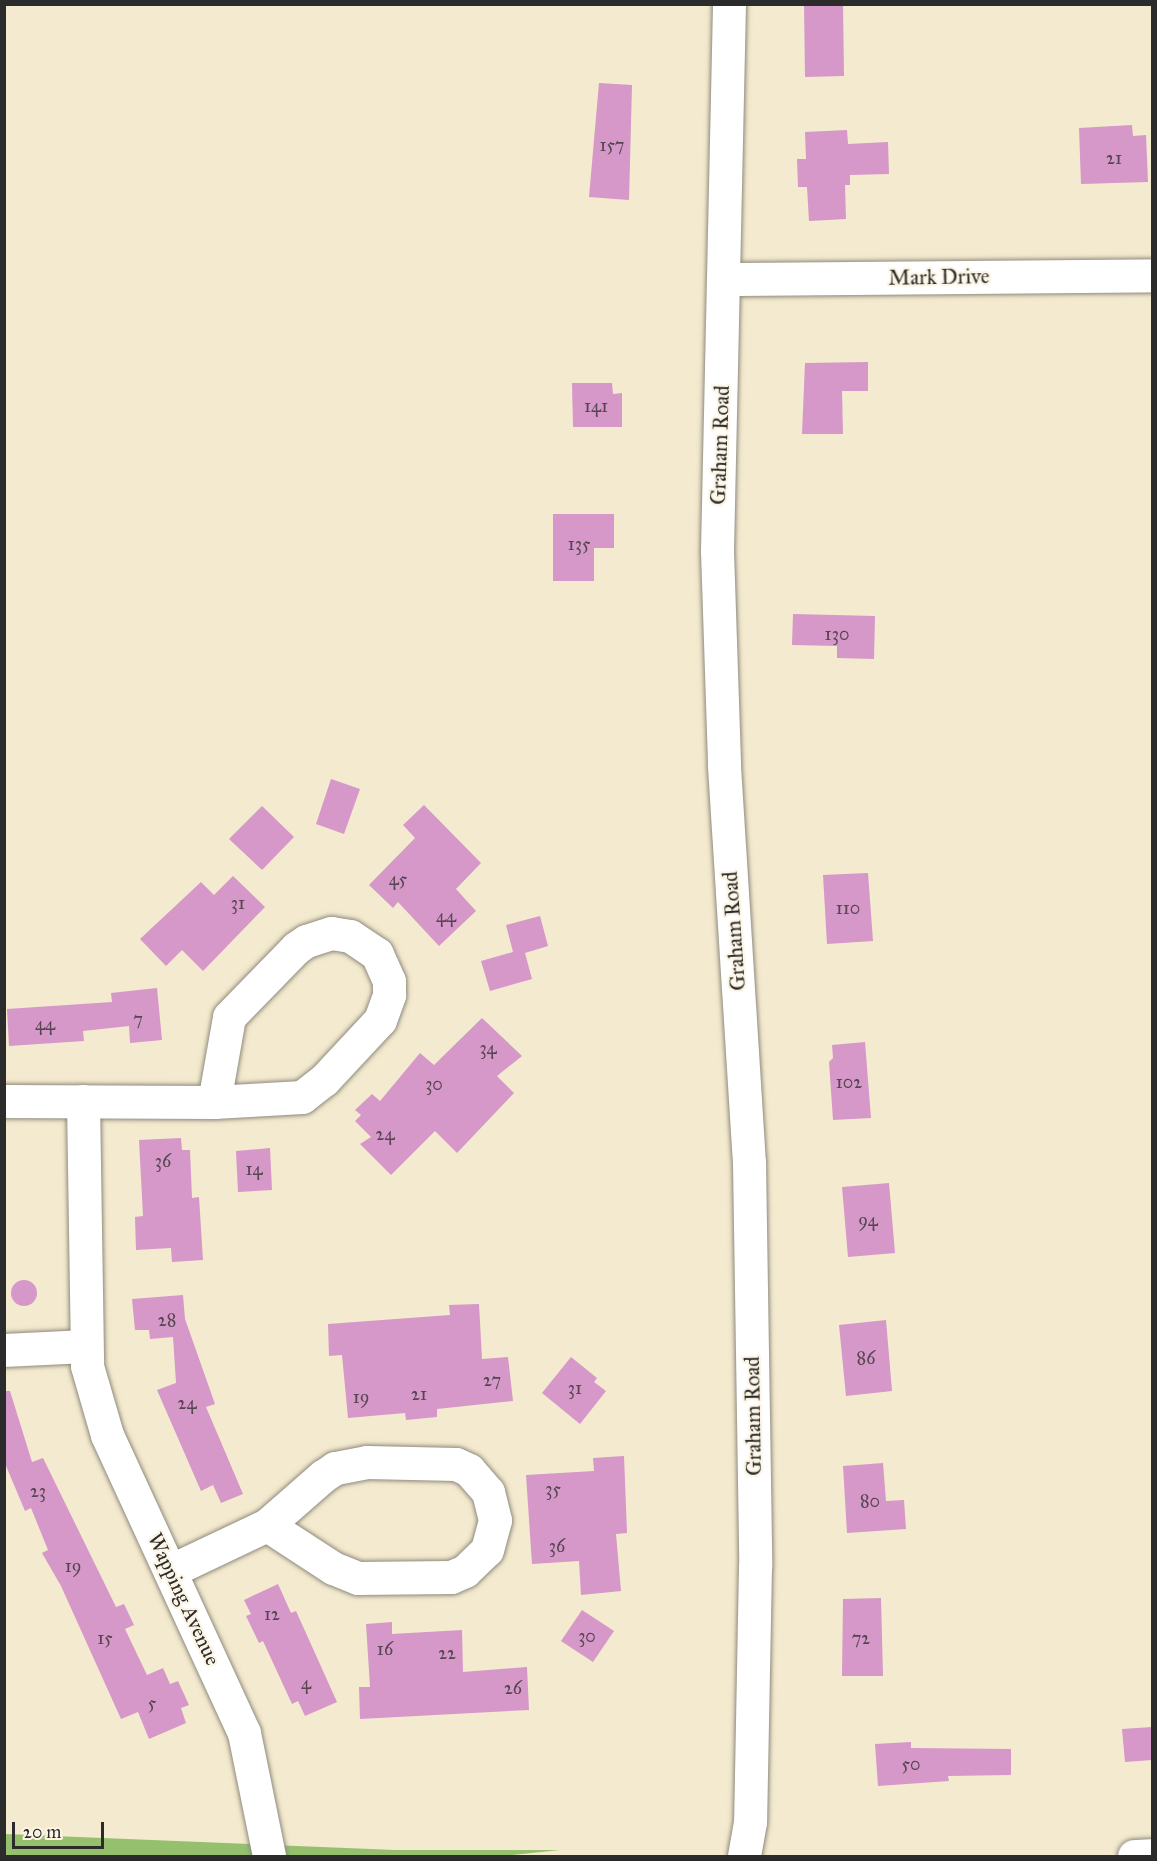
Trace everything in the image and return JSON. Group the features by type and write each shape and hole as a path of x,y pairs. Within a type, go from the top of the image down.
{"street":[{"name":"Graham Road","path":"729,4 725,279 717,551 724,766 749,1162 755,1566 750,1822 744,1857"},
{"name":"Mark Drive","path":"725,279 1152,275"},
{"path":"4,1101 214,1102 288,1100 314,1090 380,1020 386,1008 389,981 377,954 350,936 331,933 296,948 229,1017 214,1102"},
{"name":"Wapping Avenue","path":"83,1101 85,1346 107,1435 244,1733 269,1857"},
{"path":"4,1350 85,1346"},
{"path":"170,1571 267,1526 329,1472 367,1462 456,1464 469,1470 488,1492 495,1520 488,1550 465,1571 435,1579 372,1581 333,1568 267,1526"},
{"path":"1134,1857 1152,1855"}],"green space":[{"path":"5,1834 395,1850 560,1850 504,1856 5,1856"}],"building":[{"path":"804,4 843,4 844,76 805,77"},
{"path":"599,83 632,85 629,200 589,197"},
{"path":"1132,125 1133,136 1146,135 1148,182 1081,184 1079,128"},
{"path":"847,130 848,144 888,142 889,174 850,175 850,185 845,185 846,219 809,221 807,187 798,187 797,159 806,159 805,132"},
{"path":"868,362 868,391 842,391 843,434 802,434 805,363"},
{"path":"572,383 612,383 613,394 622,393 622,427 573,427"},
{"path":"553,514 614,514 614,548 594,548 594,581 553,581"},
{"path":"793,614 875,616 874,659 837,658 837,646 792,645"},
{"path":"331,779 360,789 344,834 316,824"},
{"path":"424,805 481,863 456,889 476,911 439,946 398,902 393,908 369,885 415,838 403,825"},
{"path":"262,806 294,837 262,870 229,839"},
{"path":"868,873 873,941 827,944 823,875"},
{"path":"233,876 265,907 203,971 182,950 166,966 140,939 201,882 214,895"},
{"path":"540,916 548,946 525,953 532,979 490,991 481,961 513,952 506,925"},
{"path":"157,988 162,1040 130,1043 129,1026 83,1031 84,1041 9,1046 7,1009 112,1002 111,993"},
{"path":"482,1018 522,1056 497,1076 514,1093 457,1153 435,1131 391,1175 360,1144 371,1137 355,1121 361,1115 355,1110 372,1094 380,1101 420,1053 434,1065"},
{"path":"865,1042 871,1118 833,1120 829,1062 833,1058 832,1045"},
{"path":"181,1138 182,1150 190,1150 192,1198 199,1197 203,1260 172,1262 171,1248 136,1250 135,1217 143,1216 139,1140"},
{"path":"270,1148 272,1190 238,1192 236,1151"},
{"path":"889,1183 895,1253 848,1257 842,1187"},
{"path":"24,1280 33,1284 37,1293 33,1302 24,1306 15,1302 11,1293 15,1284"},
{"path":"183,1295 185,1319 215,1404 206,1407 243,1494 221,1503 213,1485 201,1491 157,1390 176,1383 173,1337 150,1339 149,1330 135,1330 132,1299"},
{"path":"479,1304 482,1359 508,1357 513,1401 437,1409 437,1417 406,1420 405,1413 348,1418 342,1355 329,1356 328,1324 450,1315 449,1305"},
{"path":"886,1320 892,1391 846,1396 839,1325"},
{"path":"571,1357 597,1378 594,1382 606,1391 580,1424 542,1393"},
{"path":"4,1391 10,1391 32,1462 43,1458 116,1607 124,1604 134,1625 125,1629 147,1675 163,1668 170,1684 178,1681 189,1705 181,1708 186,1723 149,1739 138,1712 121,1719 61,1586 42,1553 48,1550 31,1508 25,1511 4,1461"},
{"path":"624,1456 627,1533 616,1534 621,1591 581,1595 579,1561 532,1564 526,1475 594,1471 593,1458"},
{"path":"883,1463 886,1501 904,1500 906,1529 847,1533 843,1466"},
{"path":"278,1584 291,1613 296,1611 337,1702 305,1716 298,1701 292,1704 263,1641 259,1643 246,1616 251,1614 244,1600"},
{"path":"881,1598 883,1676 842,1676 843,1599"},
{"path":"582,1610 614,1631 593,1662 561,1641"},
{"path":"392,1622 392,1634 462,1630 463,1672 527,1667 529,1710 360,1719 359,1687 370,1687 366,1624"},
{"path":"1152,1727 1152,1760 1125,1762 1122,1729"},
{"path":"911,1742 911,1748 1011,1749 1011,1775 948,1776 949,1781 878,1786 875,1744"}]}
